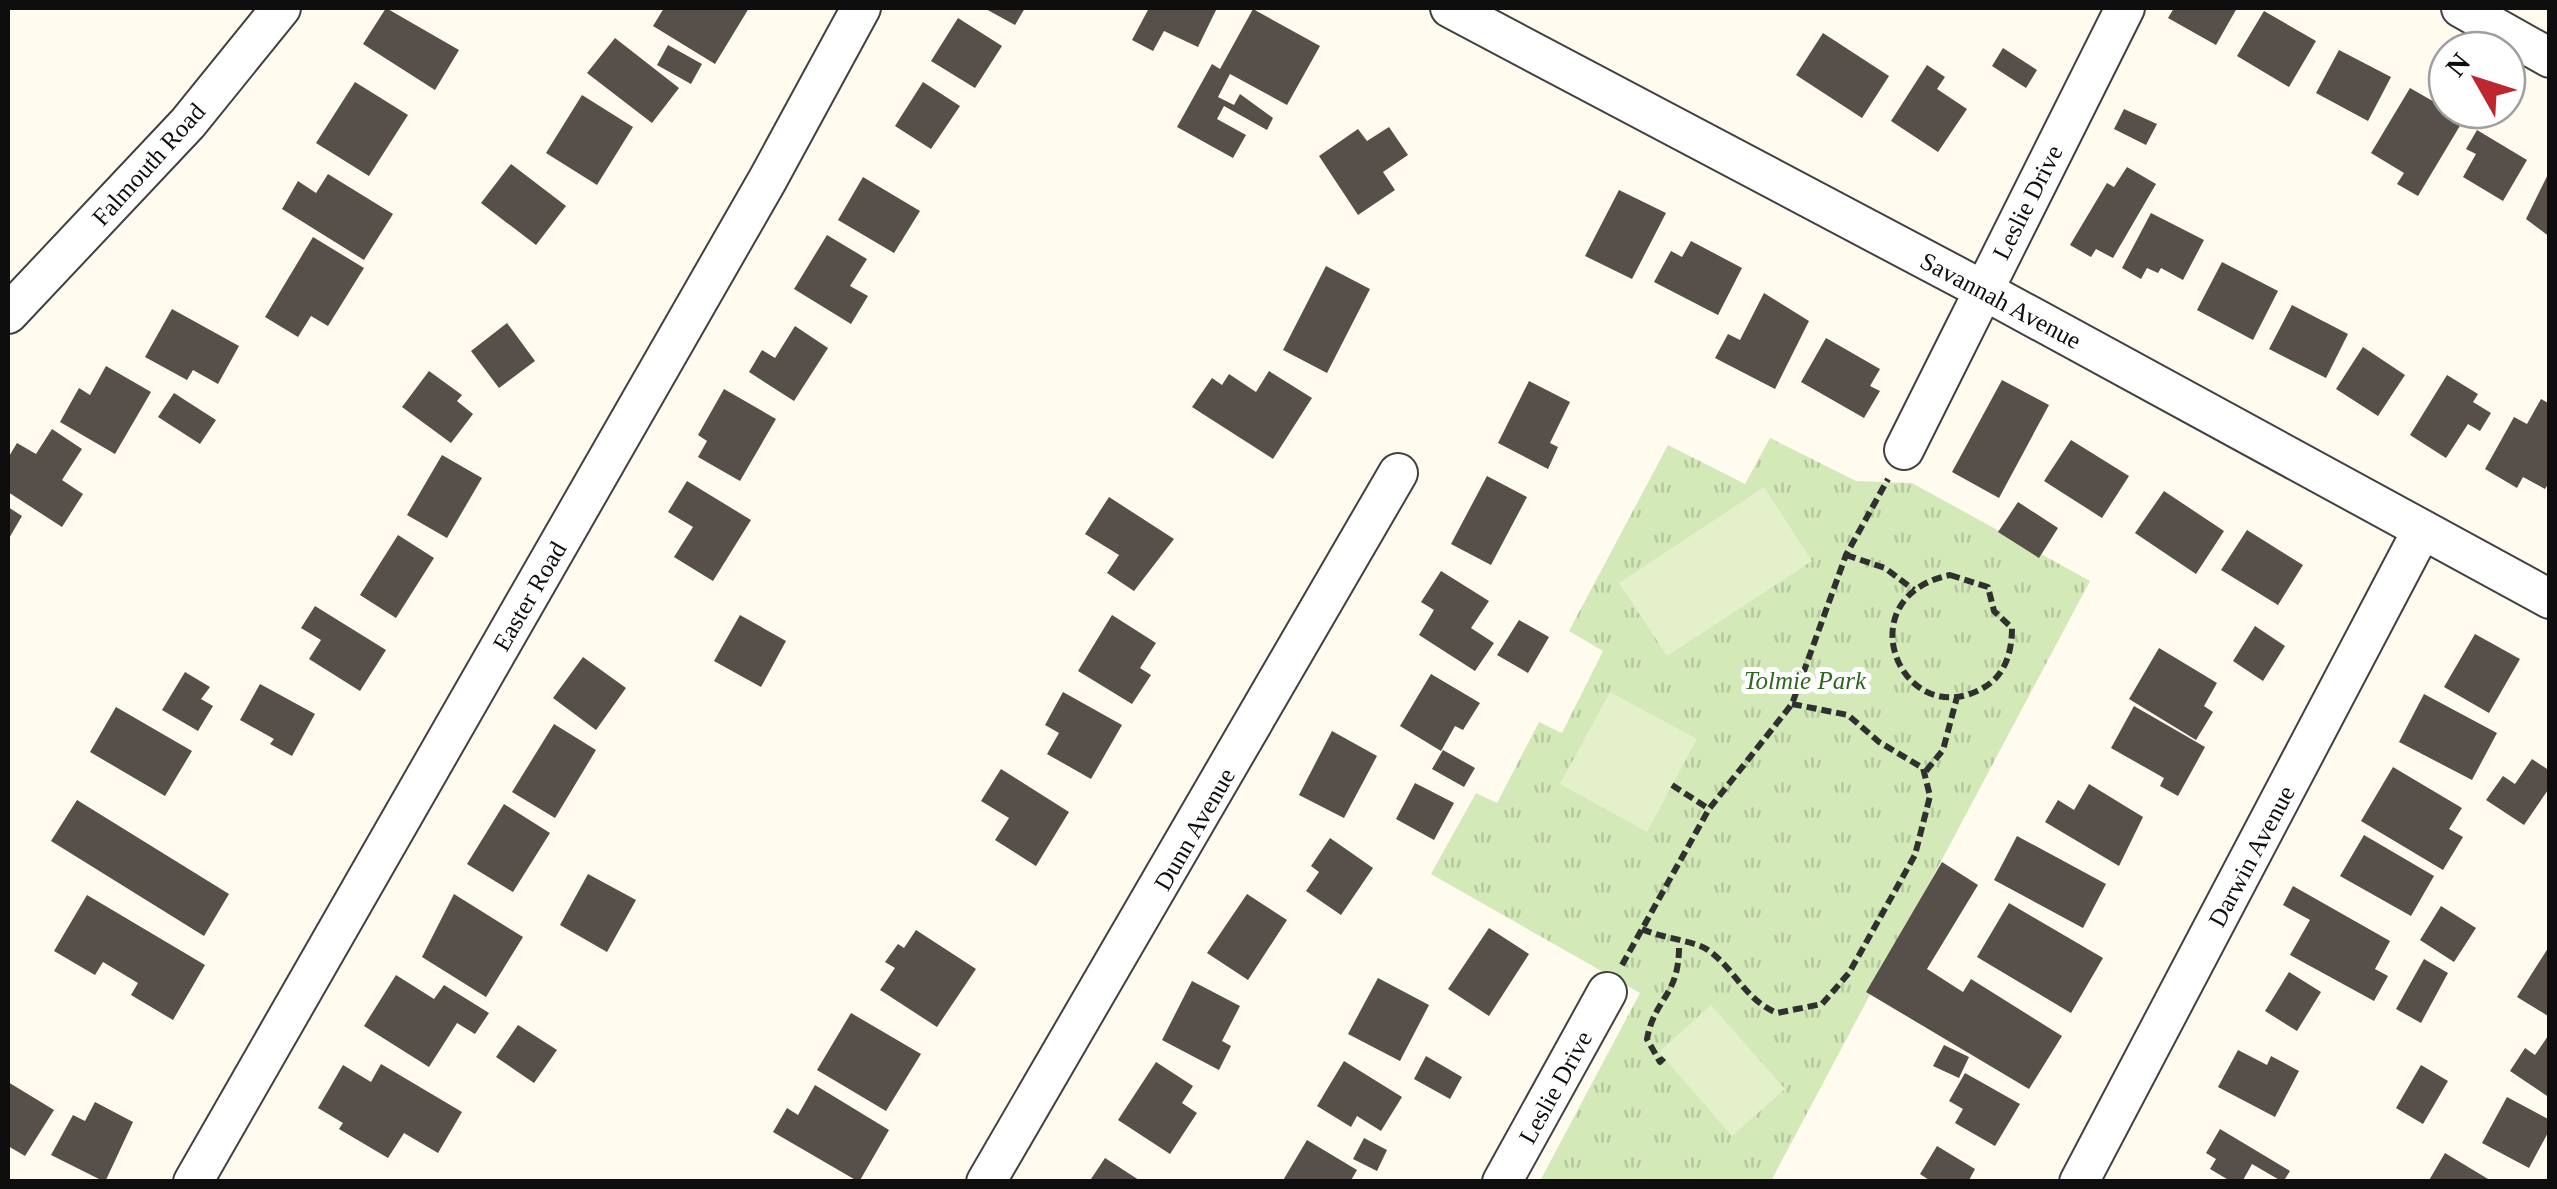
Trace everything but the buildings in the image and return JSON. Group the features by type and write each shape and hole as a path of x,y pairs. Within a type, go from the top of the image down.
{"street":[{"name":"Falmouth Road","path":"8,314 188,123 281,8"},
{"name":"Easter Road","path":"193,1182 768,180 861,8"},
{"name":"Savannah Avenue","path":"1450,8 1982,290 2550,599"},
{"name":"Leslie Drive","path":"1904,450 2124,8"},
{"path":"2460,8 2504,19 2550,58"},
{"name":"Dunn Avenue","path":"986,1182 1398,473"},
{"name":"Darwin Avenue","path":"2080,1182 2422,530"},
{"name":"Leslie Drive","path":"1502,1182 1606,992"}],"path":[{"path":"1606,992 1709,808 1792,704 1846,555 1904,450"},
{"path":"1846,555 1885,568 1914,590"},
{"path":"1950,576 1970,578 1988,587 1994,610 2012,628 2008,661 1988,686 1957,697 1924,690 1900,667 1891,634 1894,617 1914,590 1950,576"},
{"path":"1642,929 1679,943 1696,942 1713,953 1762,1007 1777,1013 1822,1004 1875,932 1915,854 1930,796 1926,771 1942,750 1957,697"},
{"path":"1792,704 1848,715 1879,742 1926,771"},
{"path":"1672,786 1709,808"},
{"path":"1664,1058 1660,1062 1647,1039 1656,1012 1678,980 1679,943"}],"green space":[{"name":"Tolmie Park","path":"1770,438 1856,481 1912,483 2090,581 1771,1181 1540,1181 1640,993 1431,874 1476,793 1497,803 1539,722 1562,733 1603,651 1569,631 1668,445 1745,484"},
{"path":"1764,487 1812,561 1667,656 1619,583"},
{"path":"1610,692 1697,739 1647,832 1560,784"},
{"path":"1711,1005 1785,1089 1732,1136 1659,1052"}]}
